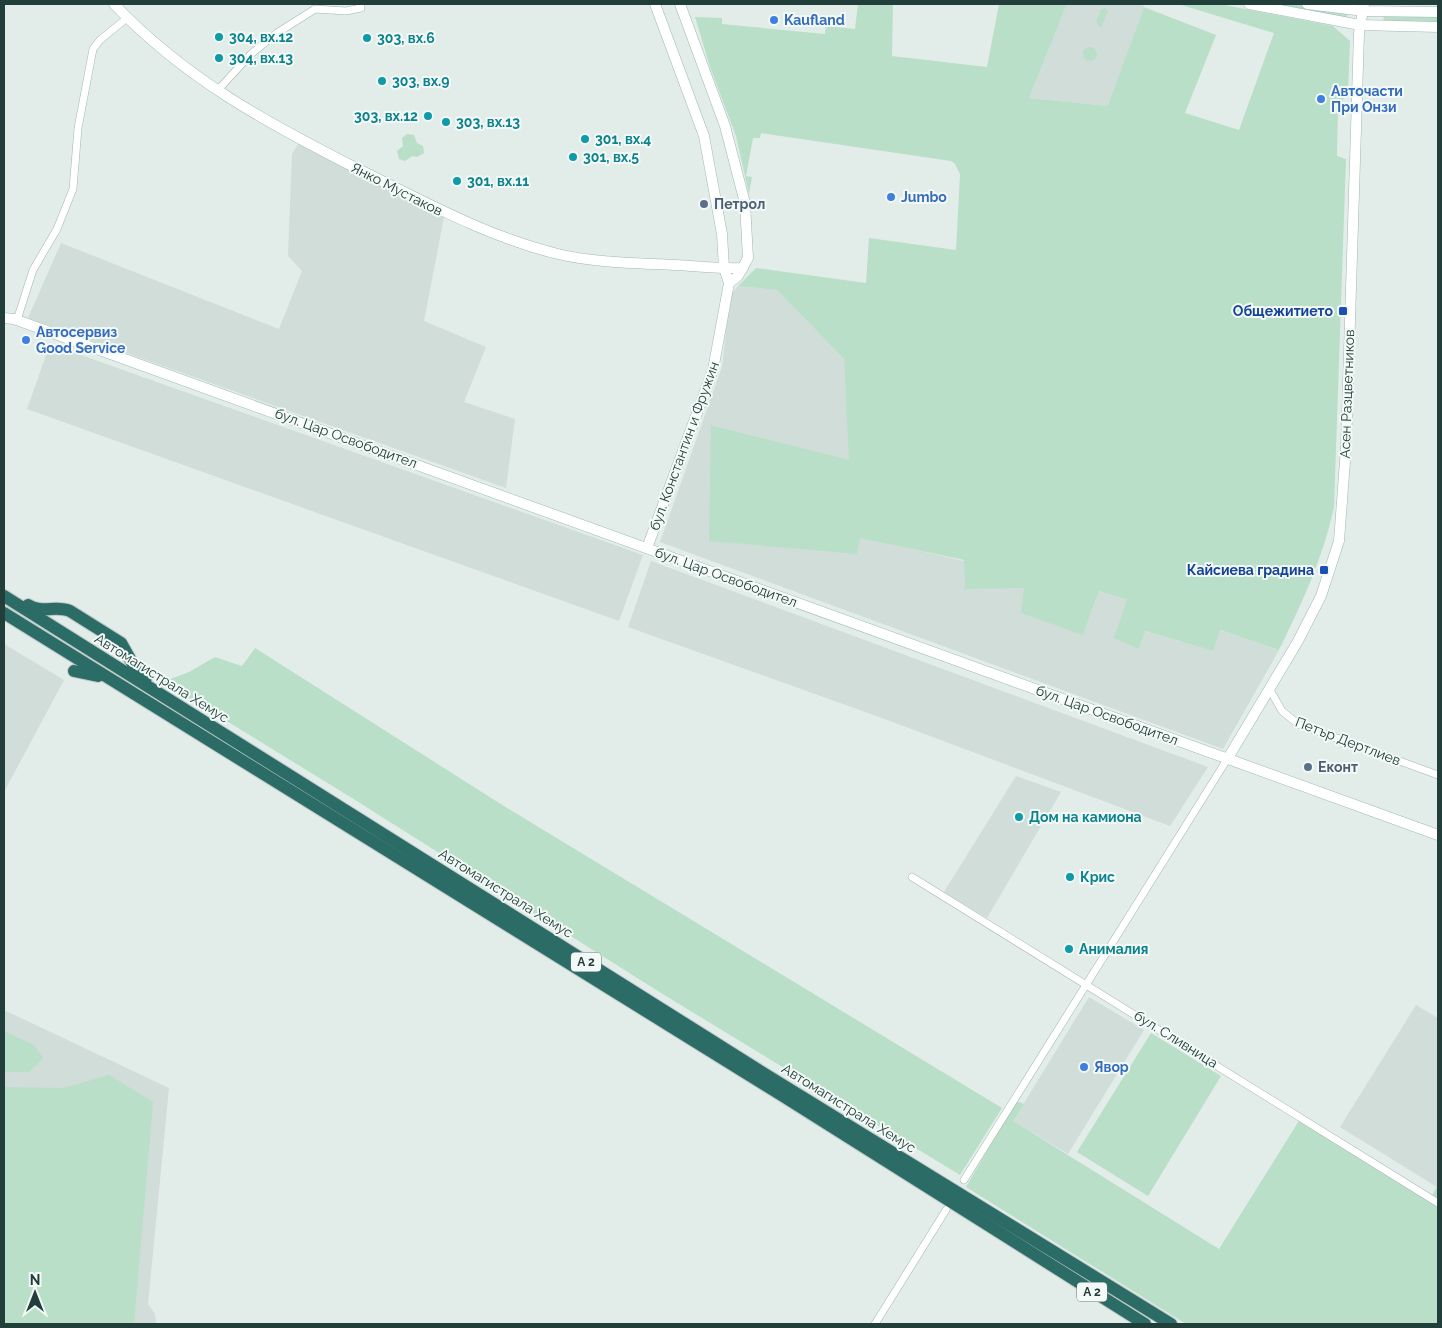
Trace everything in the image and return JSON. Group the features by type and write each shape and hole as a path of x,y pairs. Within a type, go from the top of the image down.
{"highway":[{"path":"4,590 34,608 44,610 62,608 70,611 121,643 138,673 223,726 228,737"},
{"name":"Автомагистрала Хемус","path":"4,596 768,1076 1171,1324"},
{"name":"Автомагистрала Хемус","path":"4,613 783,1096 1144,1324"},
{"path":"74,671 110,679"}],"street":[{"name":"Янко Мустаков","path":"114,4 159,46 217,91 253,114 309,145 443,212 504,237 560,255 591,259 743,268"},
{"path":"217,91 251,54 277,33 316,9 346,11 361,8 360,4"},
{"name":"бул. Константин и Фружин","path":"647,548 713,370 729,284 724,268 722,234 704,136 655,4"},
{"path":"680,4 725,126 745,203 748,258 743,268 729,284"},
{"path":"1249,4 1360,25 1438,27"},
{"path":"1306,4 1438,12"},
{"name":"Асен Разцветников","path":"1228,758 1270,690 1321,596 1339,541 1346,448 1360,25 1364,7"},
{"path":"11,319 33,270 57,229 73,189 78,128 93,49 100,40 127,18"},
{"name":"бул. Цар Освободител","path":"4,311 11,319 1438,835"},
{"name":"Петър Дертлиев","path":"1270,690 1282,712 1298,724 1438,775"},
{"path":"964,1180 1088,985 1228,758"},
{"name":"бул. Сливница","path":"912,877 1438,1203"},
{"path":"875,1324 946,1210"}],"shaded area":[{"path":"1067,4 1142,4 1144,7 1109,106 1029,98"},
{"path":"303,136 446,207 424,321 486,347 464,402 515,419 506,488 28,318 61,243 279,329 302,271 288,256 292,154"},
{"path":"738,286 777,290 844,359 850,461 712,425 857,554 859,537 964,561 1024,588 1083,635 1099,591 1127,600 1139,649 1144,631 1213,651 1219,630 1279,650 1223,749 660,542 722,367 730,296"},
{"path":"50,344 643,555 619,621 27,409"},
{"path":"651,561 1208,767 1170,826 882,718 628,627"},
{"path":"4,644 64,680 4,792"},
{"name":"Дом на камиона","path":"1016,776 1061,792 987,918 944,892"},
{"name":"Явор","path":"1089,997 1144,1030 1068,1154 1013,1121"},
{"path":"1416,1005 1438,1018 1437,1187 1340,1127"},
{"path":"4,1010 169,1088 148,1304 155,1314 156,1324 4,1324"}],"green space":[{"path":"858,4 893,4 892,56 987,67 999,4 1067,4 1029,98 1108,106 1144,7 1216,35 1185,113 1239,130 1274,33 1178,4 1219,4 1333,26 1350,41 1348,92 1338,107 1337,156 1346,159 1334,507 1318,562 1304,598 1279,650 1220,630 1213,651 1145,631 1139,649 1114,638 1127,600 1099,591 1083,635 1021,613 1024,588 965,589 964,560 860,538 857,554 709,541 711,425 849,460 844,359 777,290 738,286 756,268 866,283 869,238 956,250 960,174 955,164 951,161 761,133 760,138 753,138 746,176 752,177 749,194 736,136 710,67 695,17 722,18 722,24 825,34 826,26 855,29"},
{"path":"1252,4 1307,4 1348,9 1346,23"},
{"path":"1105,8 1108,11 1101,28 1096,22 1101,10"},
{"path":"1383,11 1438,12 1438,26 1384,25"},
{"path":"1090,47 1095,49 1097,54 1095,59 1090,61 1085,59 1083,54 1085,49"},
{"path":"407,134 414,135 417,143 423,146 424,153 417,157 412,156 405,161 399,159 397,151 403,146 402,138"},
{"path":"255,648 507,808 1002,1108 960,1175 661,993 352,798 163,682 189,672 215,657 242,666"},
{"path":"4,1031 34,1045 43,1058 29,1072 4,1072"},
{"path":"1151,1033 1221,1076 1148,1196 1077,1152"},
{"path":"109,1075 153,1102 134,1324 4,1324 4,1087 64,1088"},
{"path":"1016,1101 1024,1104 1013,1121 1219,1249 1300,1119 1431,1197 1438,1185 1438,1324 1186,1324 966,1187"}],"place":[{"name":"Kaufland","path":"774,20"},
{"name":"304, вх.12","path":"219,37"},
{"name":"303, вх.6","path":"367,38"},
{"name":"304, вх.13","path":"219,58"},
{"name":"303, вх.9","path":"382,81"},
{"name":"Авточасти При Онзи","path":"1321,99"},
{"name":"303, вх.12","path":"428,116"},
{"name":"303, вх.13","path":"446,122"},
{"name":"301, вх.4","path":"585,139"},
{"name":"301, вх.5","path":"573,157"},
{"name":"301, вх.11","path":"457,181"},
{"name":"Jumbo","path":"891,197"},
{"name":"Петрол","path":"704,204"},
{"name":"Общежитието","path":"1343,311"},
{"name":"Автосервиз Good Service","path":"26,340"},
{"name":"Кайсиева градина","path":"1324,570"},
{"name":"Еконт","path":"1308,767"},
{"name":"Дом на камиона","path":"1019,817"},
{"name":"Крис","path":"1070,877"},
{"name":"Анималия","path":"1069,949"},
{"name":"Явор","path":"1084,1067"}]}
